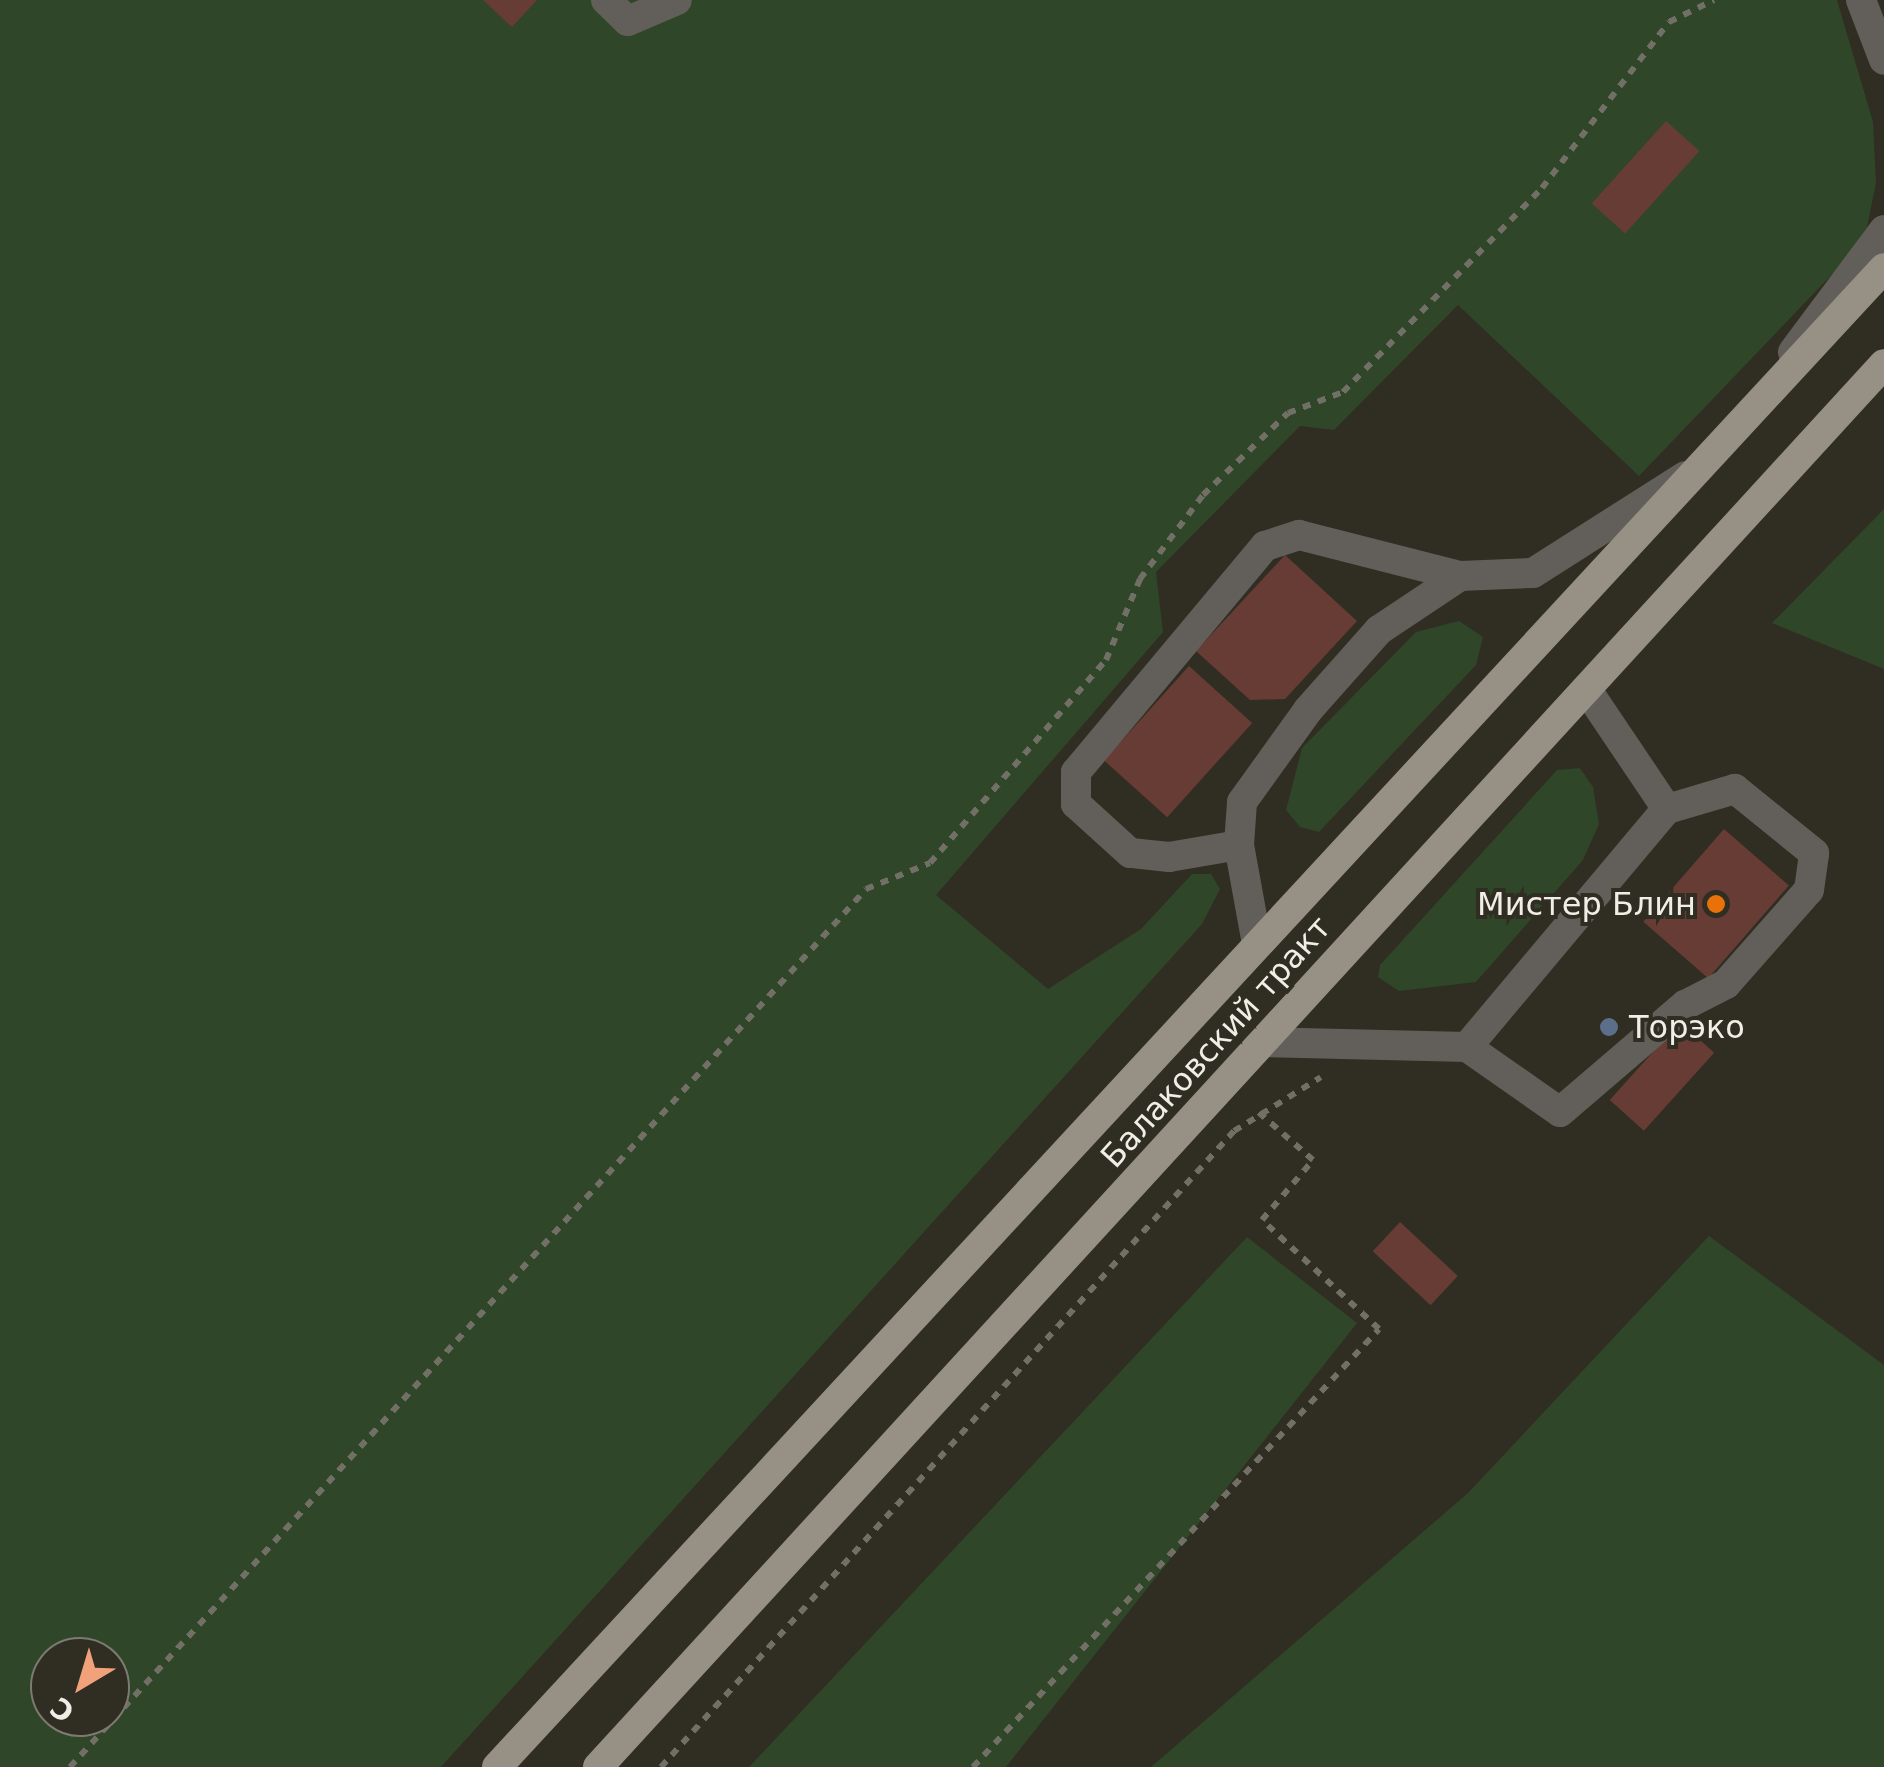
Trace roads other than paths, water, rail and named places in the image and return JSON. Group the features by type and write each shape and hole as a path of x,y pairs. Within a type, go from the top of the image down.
{"main road":[{"path":"497,1767 1884,268"},
{"name":"Балаковский тракт","path":"598,1767 1884,364"}],"street":[{"path":"606,0 628,21 676,0"},
{"path":"1871,16 1884,60"},
{"path":"1750,414 1884,230"},
{"path":"1239,844 1168,858 1130,853 1076,804 1076,772 1265,546 1300,535 1460,576 1533,573 1708,461"},
{"path":"1258,944 1239,844 1242,802 1308,710 1379,630 1460,576"},
{"path":"1586,690 1667,809"},
{"path":"1264,1042 1467,1047 1560,1112 1685,1005 1726,984 1809,890 1814,852 1735,789 1667,809 1467,1047"}],"place":[{"name":"Мистер Блин","path":"1716,904"},
{"name":"Торэко","path":"1609,1027"}]}
